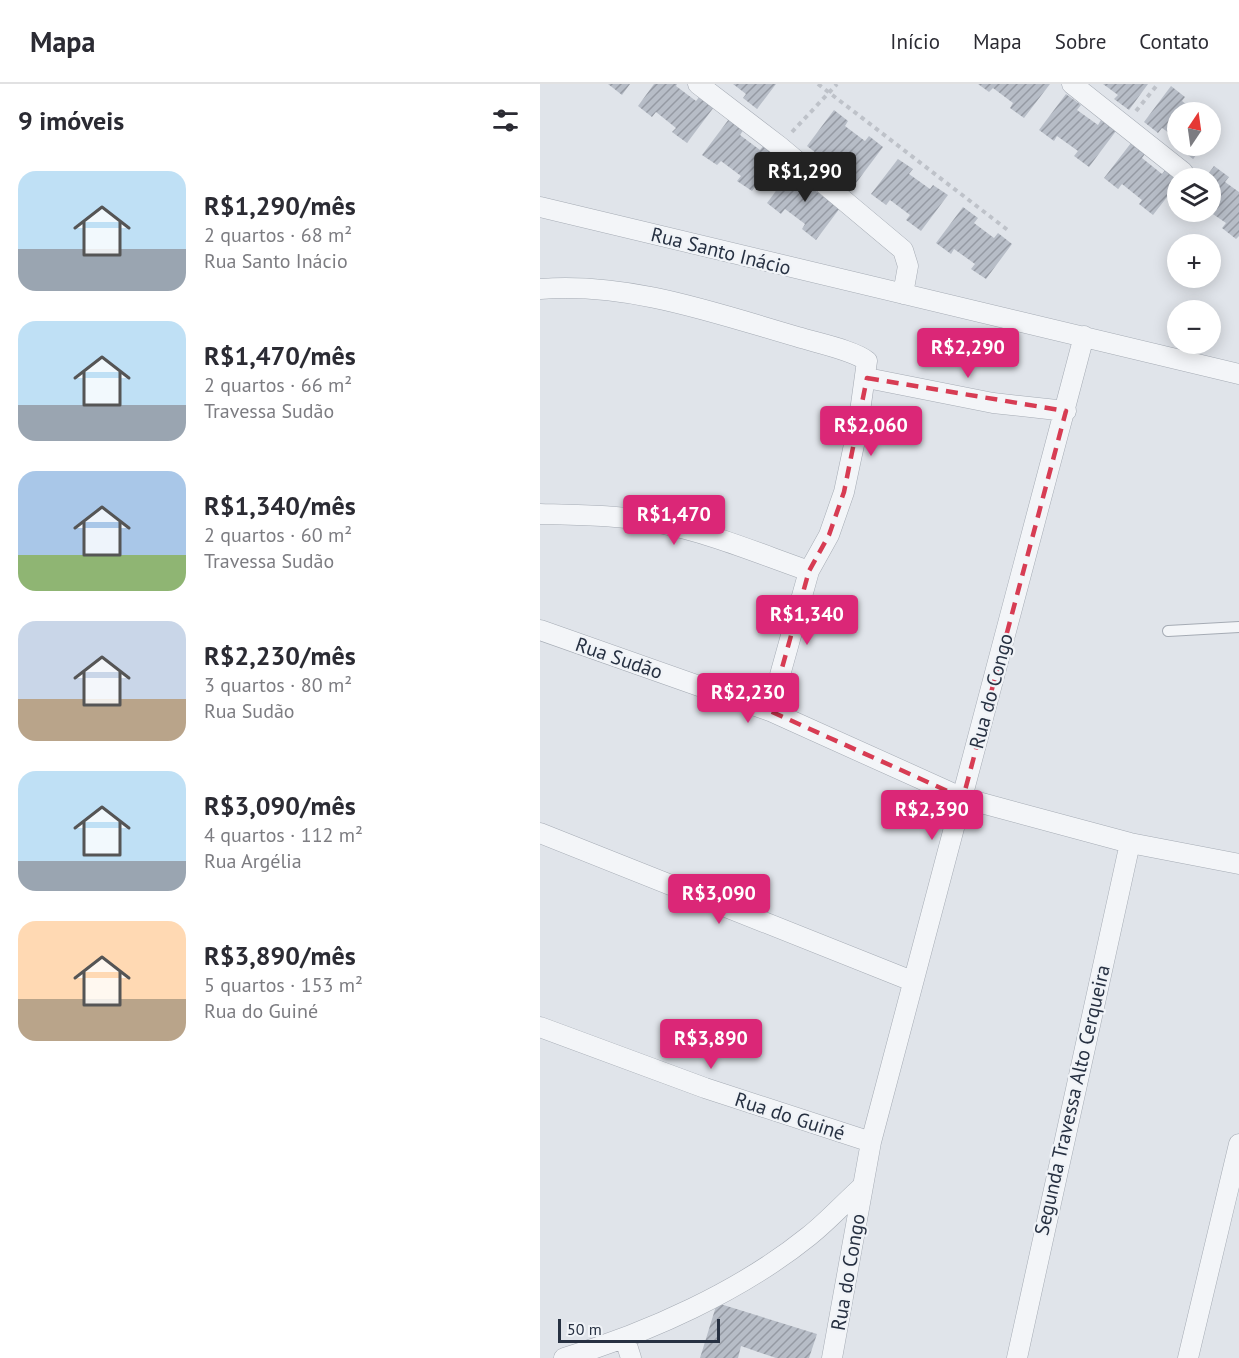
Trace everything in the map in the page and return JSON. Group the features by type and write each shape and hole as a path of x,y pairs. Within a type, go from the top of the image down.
{"street":[{"path":"698,84 779,146 903,250 908,266 903,294"},
{"path":"1072,84 1179,168"},
{"name":"Rua Santo Inácio","path":"540,207 1239,374"},
{"path":"540,289 592,288 691,306 866,359 867,378 844,492 829,535 809,571 770,711"},
{"name":"Rua do Congo","path":"832,1358 871,1142 1084,336"},
{"path":"867,378 993,403 1066,411"},
{"path":"540,513 622,518 659,523 706,535 809,571"},
{"name":"Rua Sudão","path":"540,630 770,711 963,798 1130,843 1239,864"},
{"path":"540,833 912,981"},
{"name":"Segunda Travessa Alto Cerqueira","path":"1017,1358 1130,843"},
{"name":"Rua do Guiné","path":"540,1027 705,1088 871,1142"},
{"path":"1188,1358 1239,1144"},
{"name":"Rua do Congo","path":"564,1358 625,1339 711,1298 762,1270 810,1235 863,1186"},
{"path":"625,1339 631,1358"}],"lane":[{"path":"1168,631 1239,627"}],"path":[{"path":"818,84 1009,231"},
{"path":"779,146 837,84"},
{"path":"1124,125 1158,84"}],"highlighted area":[{"path":"867,378 1066,411 963,798 770,711 809,571 829,535 844,492"}],"building":[{"path":"608,84 630,84 622,95"},
{"path":"654,84 677,84 676,86 696,101 700,96 714,107 687,143 672,132 676,128 656,112 652,117 638,106"},
{"path":"733,84 776,84 757,109 743,98 746,94"},
{"path":"978,84 1050,84 1024,118 1010,108 1013,103 993,88 989,92"},
{"path":"1103,84 1148,84 1129,110 1114,99 1118,95"},
{"path":"1171,86 1185,97 1183,102 1167,102 1167,131 1162,128 1158,133 1144,122"},
{"path":"1066,94 1081,105 1077,110 1098,125 1101,120 1116,131 1089,167 1074,156 1078,151 1057,136 1054,141 1039,130"},
{"path":"834,110 848,121 845,126 865,141 869,136 883,147 856,183 842,172 845,167 825,152 821,157 807,146"},
{"path":"729,119 744,129 740,135 760,150 764,145 779,156 752,191 737,181 741,176 721,161 717,165 702,155"},
{"path":"1131,143 1145,154 1142,158 1162,174 1167,170 1167,197 1153,215 1139,204 1142,200 1122,184 1118,189 1104,178"},
{"path":"898,159 913,169 909,174 930,189 933,185 948,195 921,231 906,220 910,215 890,200 886,205 871,194"},
{"path":"794,167 809,178 805,183 825,198 829,193 843,204 816,240 802,229 805,224 785,209 781,214 767,203"},
{"path":"1221,171 1229,177 1225,182 1239,192 1239,236 1236,239 1222,228 1226,223 1221,220"},
{"path":"963,207 978,218 974,223 994,238 998,233 1012,244 986,279 971,269 975,264 954,249 951,254 936,243"},
{"path":"717,1303 817,1334 809,1358 776,1358 741,1346 738,1358 700,1358"}]}
